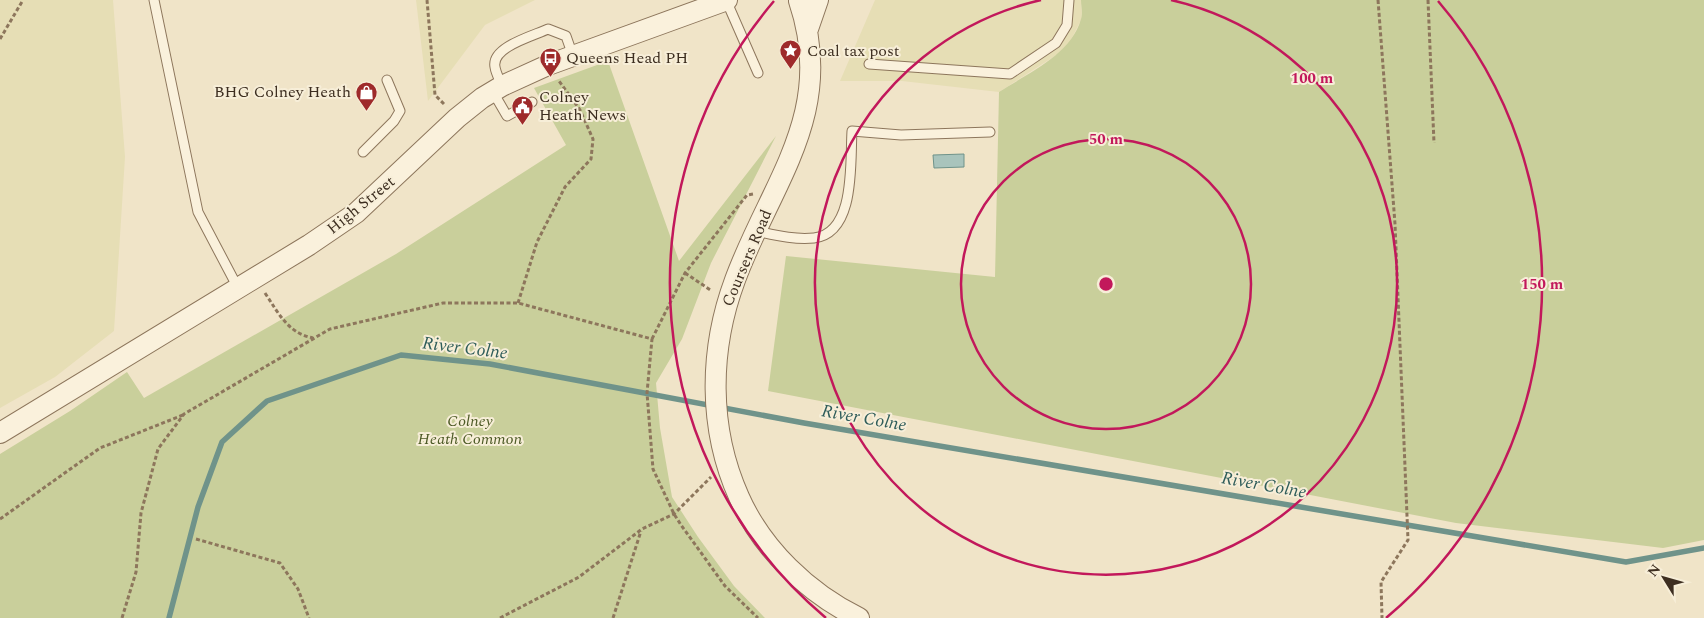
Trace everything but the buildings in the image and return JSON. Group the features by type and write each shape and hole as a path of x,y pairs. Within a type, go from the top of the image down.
{"street":[{"name":"High Street","path":"0,433 247,283 356,214 457,118 497,89 548,65 690,10 727,0"},
{"name":"Coursers Road","path":"806,0 811,60 810,91 794,148 756,231 727,301 718,338 715,366 716,408 724,456 742,504 766,542 796,574 850,616"}],"lane":[{"path":"154,0 198,212 247,283"},
{"path":"727,0 758,73"},
{"path":"869,64 1010,74 1056,43 1067,24 1069,0"},
{"path":"532,102 507,116 497,89 495,66 497,55 510,45 548,29 566,36 573,56"},
{"path":"363,152 394,121 400,111 387,80"},
{"path":"756,231 795,238 816,238 830,231 841,220 847,202 852,131 901,135 990,132"}],"path":[{"path":"0,39 23,0"},
{"path":"427,0 435,95 457,118"},
{"path":"1378,0 1394,224 1408,540 1381,582 1382,618"},
{"path":"1428,0 1434,143"},
{"path":"518,303 537,242 564,187 591,159 593,139 583,117 548,65"},
{"path":"758,618 725,586 674,514 653,469 647,393 652,339 685,273 747,195 774,192"},
{"path":"685,273 727,301"},
{"path":"247,283 290,329 301,335 314,338"},
{"path":"0,519 100,448 184,414 330,329 443,303 518,303 652,339"},
{"path":"122,618 136,572 141,514 158,449 184,414"},
{"path":"500,618 579,578 642,529 674,514 724,456"},
{"path":"613,618 642,529"},
{"path":"196,539 280,563 298,589 309,618"}],"shaded area":[{"path":"0,0 113,0 125,157 114,331 55,377 0,408"},
{"path":"416,0 535,0 485,25 428,101"},
{"path":"875,0 1081,0 1082,18 1070,42 1058,54 999,92 902,81 840,81"}],"green space":[{"path":"1081,0 1704,0 1704,540 1663,548 1456,523 768,391 786,256 995,277 999,92 1047,62 1068,43 1076,32 1081,19"},
{"name":"Colney Heath Common","path":"608,61 679,261 776,136 711,263 682,339 656,383 660,428 672,497 698,537 734,586 765,618 0,618 0,454 70,411 127,372 144,398 396,254 566,145 534,88"}],"water":[{"path":"964,154 964,167 934,168 933,155"}],"waterway":[{"name":"River Colne","path":"169,618 198,507 222,442 267,401 401,355 490,364 804,423 1626,562 1704,548"}],"place":[{"name":"Coal tax post","path":"791,70"},
{"name":"Queens Head PH","path":"550,77"},
{"name":"BHG Colney Heath","path":"367,111"},
{"name":"Colney Heath News","path":"523,125"}]}
